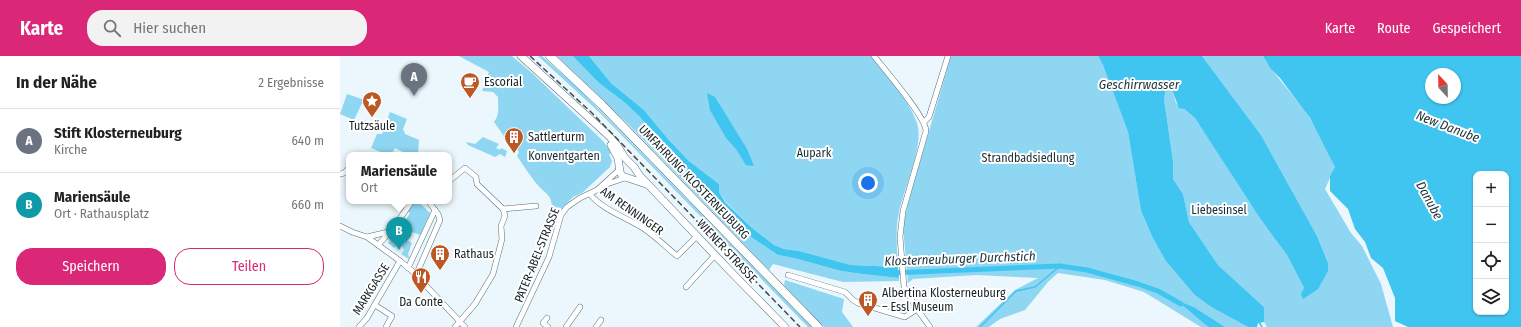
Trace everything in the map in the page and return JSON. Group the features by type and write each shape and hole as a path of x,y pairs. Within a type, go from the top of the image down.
{"main road":[{"name":"UMFAHRUNG KLOSTERNEUBURG","path":"550,56 602,105 818,327"}],"street":[{"name":"WIENER STRASSE","path":"521,56 556,86 616,145 625,158 697,236 786,327"},
{"path":"874,56 924,122 926,131 903,211 900,229 903,282 906,291 930,327"},
{"path":"924,122 930,117 948,56"},
{"name":"WIENER STRASSE","path":"602,131 615,150 621,175 643,183 654,189"},
{"path":"620,169 625,164 634,167 634,176 628,178"},
{"path":"452,179 465,168 476,177 477,184 503,209 504,216 501,226 502,239 493,274 475,304 455,327"},
{"name":"PATER-ABEL-STRASSE","path":"516,327 549,257 561,215 567,207 603,185 620,169"},
{"name":"PATER-ABEL-STRASSE","path":"603,185 628,178"},
{"name":"AM RENNINGER","path":"590,194 610,210 650,233 677,256 697,236"},
{"path":"378,245 394,227 410,204"},
{"path":"416,275 440,220 436,210 431,204"},
{"path":"503,209 536,206"},
{"path":"408,268 436,210"},
{"path":"340,221 352,232"},
{"path":"340,226 367,237 400,261 416,275 465,327"},
{"path":"367,237 388,232"},
{"path":"686,287 715,255"},
{"name":"MARKGASSE","path":"359,327 367,318 400,261"},
{"path":"788,275 845,292 858,303 905,317 917,309"},
{"path":"375,305 392,316 386,327"},
{"path":"566,327 580,307"},
{"path":"547,318 543,324 548,327"},
{"path":"596,327 601,320"}],"green space":[{"name":"Konventgarten","path":"459,56 512,56 532,73 603,141 612,153 609,154 612,161 610,167 582,193 573,197 558,214 554,216 550,198 533,179 517,156 519,152 517,149 514,150 494,122 498,113 498,97 493,92 482,91 489,72"},
{"path":"538,56 542,56 578,88 812,327 808,327 600,113"},
{"path":"557,56 574,56 599,83 624,102 639,116 675,160 751,237 778,255 841,271 899,278 899,281 843,282 773,264 769,270 629,125"},
{"name":"Aupark","path":"589,56 871,56 905,100 918,127 919,136 915,158 901,203 897,226 898,267 851,265 799,251 784,249 774,245 751,227 725,201 719,192 719,184 689,161 644,110 611,83"},
{"name":"Strandbadsiedlung","path":"951,56 1098,56 1103,65 1128,132 1141,211 1152,236 1213,308 1248,327 1225,327 1194,307 1177,301 1208,327 1201,327 1144,292 1105,280 1058,273 1048,282 1025,310 1000,319 989,327 976,327 1015,290 1038,278 976,275 913,279 908,283 903,227 908,203"},
{"name":"Liebesinsel","path":"1202,56 1263,56 1309,117 1320,135 1335,167 1325,189 1351,233 1362,246 1381,284 1393,327 1267,327 1264,322 1264,307 1218,265 1189,222 1183,194 1173,179 1173,161 1164,99 1166,89 1172,90 1176,103 1195,118 1287,255 1304,288 1328,263 1317,236 1261,135"},
{"path":"347,94 365,100 354,120 340,114"},
{"path":"390,112 407,119 403,129 405,134 419,140 418,152 403,152 395,148 393,152 381,152 371,148 377,134 382,134"},
{"path":"483,137 499,144 496,148 500,150 501,148 507,151 505,157 500,154 495,157 468,145 466,142 475,144"},
{"path":"412,204 421,204 430,213 420,235 401,228 410,213 407,211"},
{"path":"396,229 399,231 397,235 412,243 408,254 409,259 401,254 404,250 402,246 399,244 394,248 388,243 396,235 393,233"},
{"path":"785,280 844,299 842,312 853,327 824,327 784,285"}],"water":[{"path":"573,56 589,56 611,83 644,110 689,161 719,184 719,192 725,202 751,227 774,245 784,249 799,251 851,265 898,267 899,278 841,271 778,255 751,237 675,160 639,116 624,102 599,83"},
{"name":"Geschirrwasser","path":"1098,56 1202,56 1261,135 1317,236 1328,263 1328,271 1318,289 1303,299 1301,294 1304,288 1287,255 1260,218 1195,118 1184,109 1179,108 1172,90 1166,89 1164,99 1173,161 1173,179 1183,194 1189,222 1218,265 1264,307 1264,322 1258,323 1257,327 1248,327 1213,308 1195,295 1166,261 1152,236 1141,211 1128,132 1103,65"},
{"path":"1263,56 1521,56 1521,327 1408,327 1395,321 1395,298 1383,268 1371,258 1365,242 1355,229 1348,209 1330,191 1330,176 1335,167 1310,118 1280,78 1271,69"},
{"path":"707,93 715,97 747,149 754,166 746,165 736,149 726,138 710,110"},
{"path":"1176,300 1194,307 1225,327 1208,327"}],"waterway":[{"path":"980,327 1016,291 1035,287 1060,266"},
{"name":"Klosterneuburger Durchstich","path":"892,273 1060,266 1087,270 1138,284 1158,291 1181,304"},
{"path":"1259,322 1262,327"}],"railway":[{"path":"530,56 592,113 800,327"}],"place":[{"name":"Stift Klosterneuburg","path":"414,96"},
{"name":"Escorial","path":"470,99"},
{"name":"Tutzsäule","path":"372,118"},
{"name":"Sattlerturm","path":"514,154"},
{"name":"Mariensäule","path":"399,250"},
{"name":"Rathaus","path":"440,271"},
{"name":"Da Conte","path":"421,294"},
{"name":"Albertina Klosterneuburg – Essl Museum","path":"868,317"}],"water label":[{"name":"New Danube","path":"1448,126"},
{"name":"Danube","path":"1430,200"}]}
